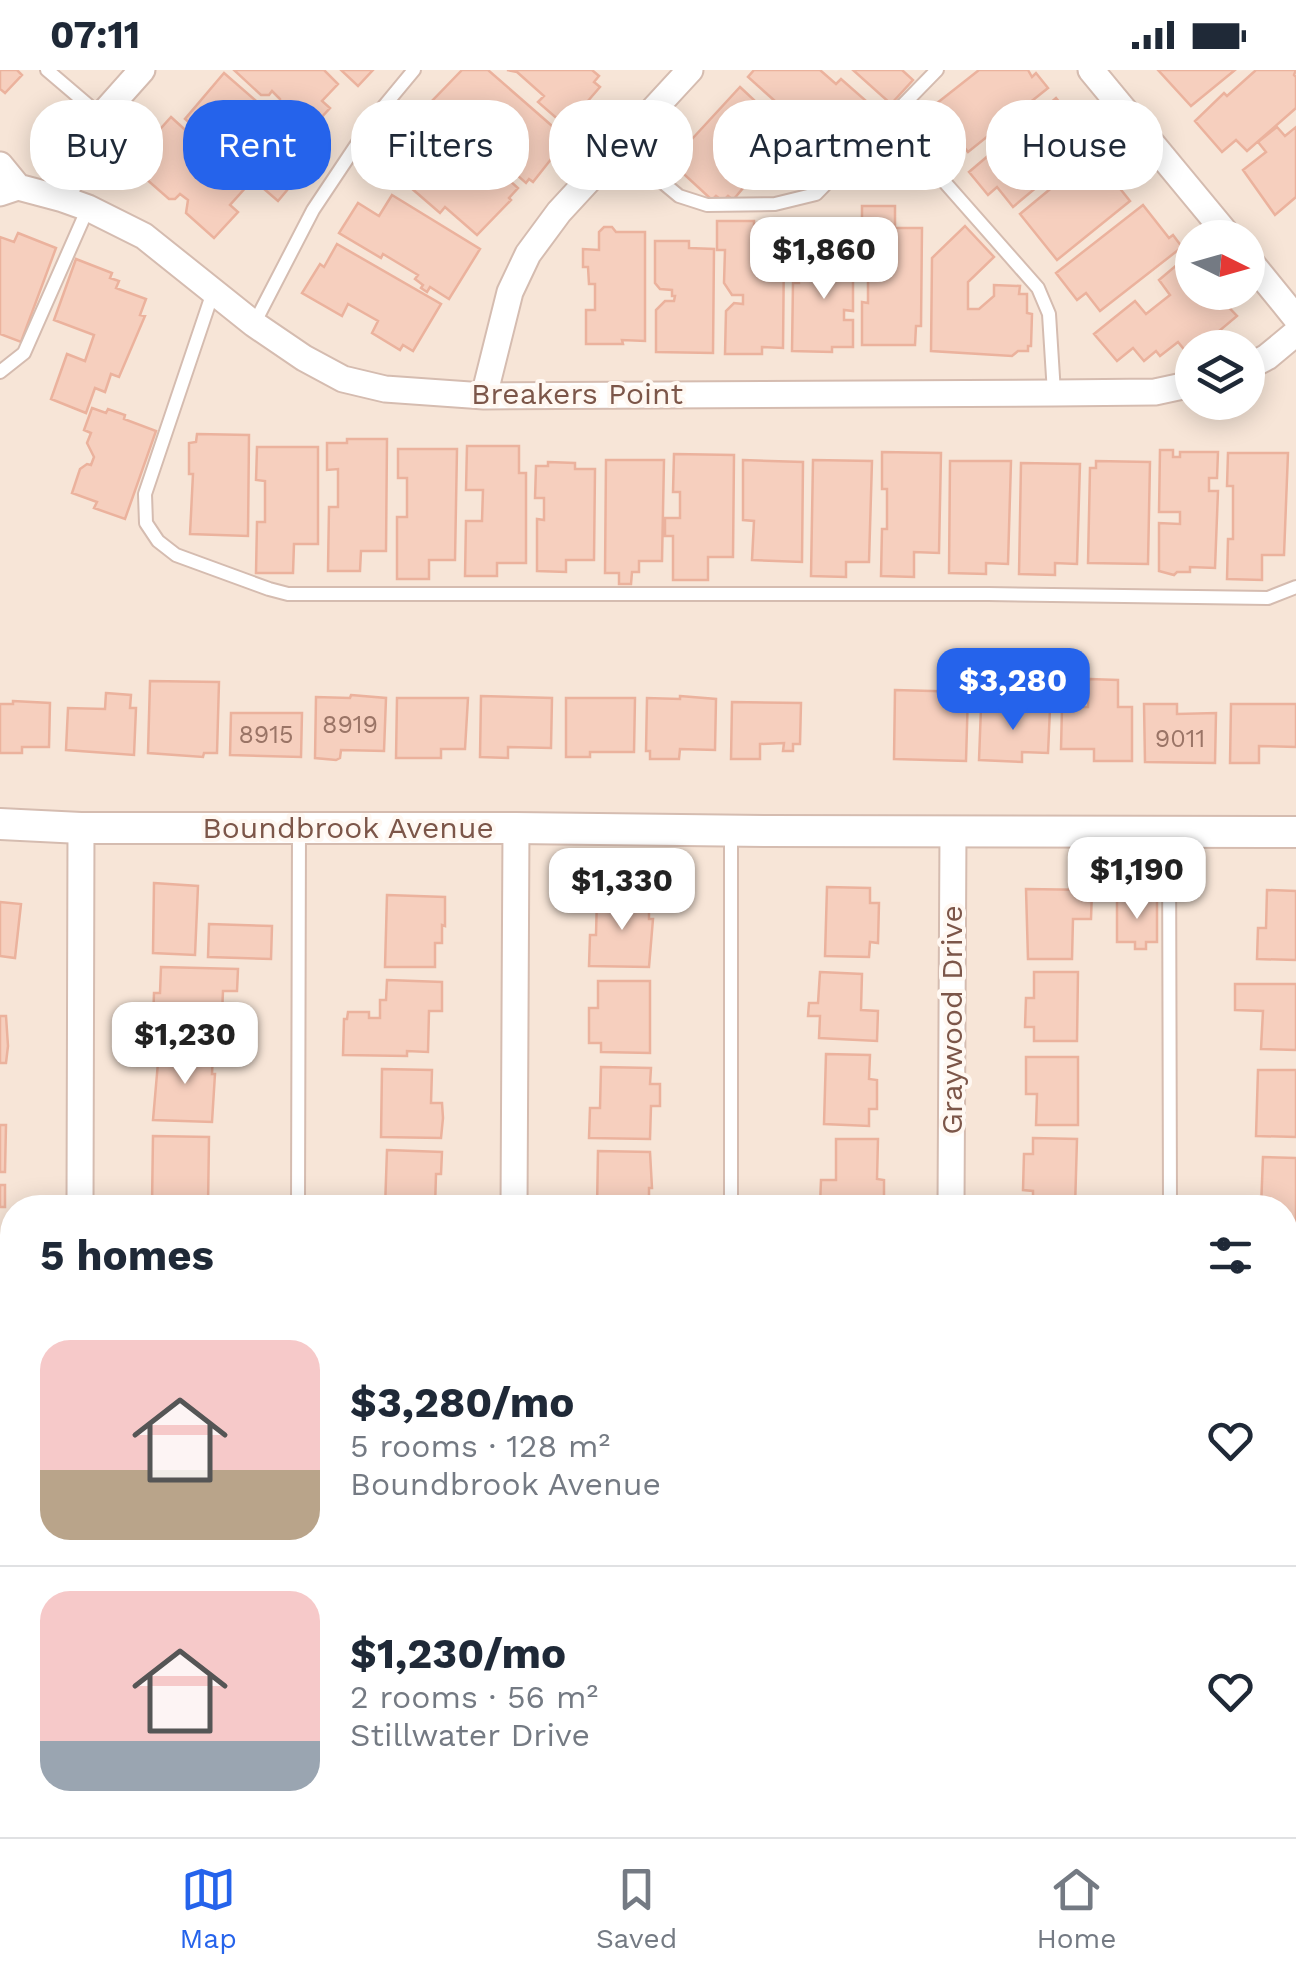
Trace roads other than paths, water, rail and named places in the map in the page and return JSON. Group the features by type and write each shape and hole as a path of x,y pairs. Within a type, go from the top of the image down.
{"street":[{"path":"115,100 142,70"},
{"path":"663,100 690,70"},
{"path":"1091,70 1215,220"},
{"name":"Breakers Point","path":"0,165 9,190 75,203 144,236 254,324 304,358 343,379 385,390 484,396 1155,392 1175,388"},
{"path":"75,203 77,190"},
{"path":"484,396 510,292 528,254 580,190"},
{"path":"1265,280 1296,318"},
{"path":"1265,359 1296,333"},
{"name":"Boundbrook Avenue","path":"0,824 81,828 1296,832"},
{"path":"80,1195 81,828"},
{"path":"514,1195 516,828"},
{"name":"Graywood Drive","path":"951,1195 953,832"}],"lane":[{"path":"46,70 82,100"},
{"path":"254,324 313,210 375,117 414,70"},
{"path":"908,100 937,70"},
{"path":"673,190 706,205 775,204 820,190"},
{"path":"951,190 1038,288 1048,314 1054,393"},
{"path":"0,372 24,353 75,203"},
{"path":"213,292 145,494 146,523 158,541 176,555 269,589 288,594 1268,598 1296,587"},
{"path":"298,1195 300,829"},
{"path":"730,830 731,1195"},
{"path":"1169,832 1170,1195"}]}
